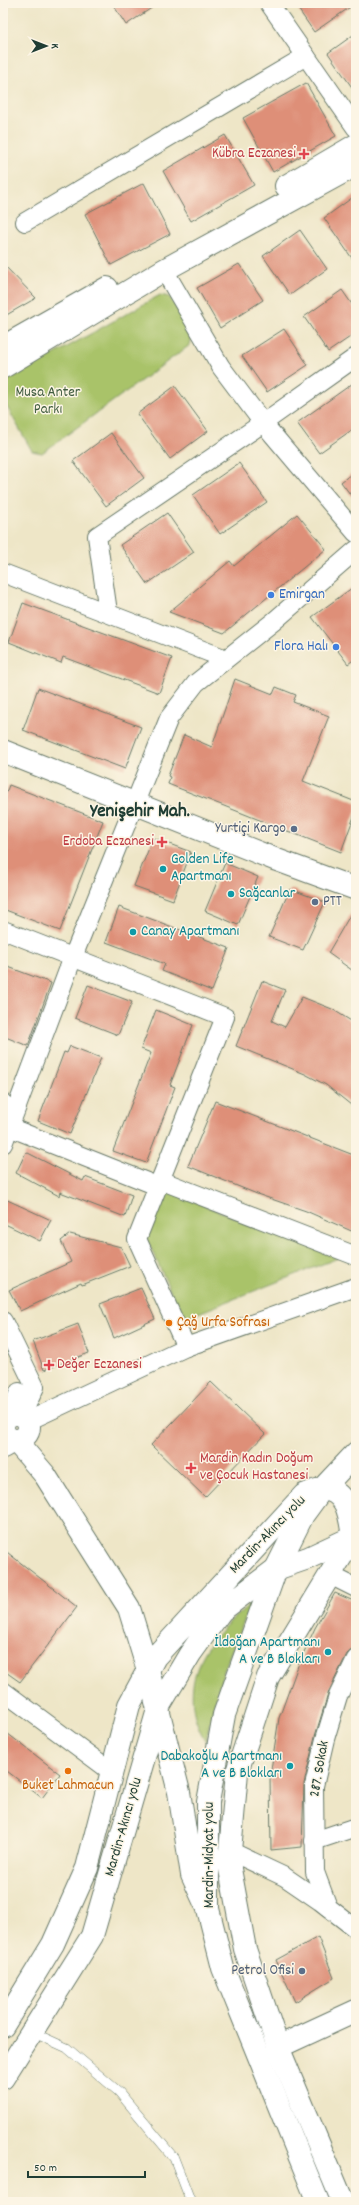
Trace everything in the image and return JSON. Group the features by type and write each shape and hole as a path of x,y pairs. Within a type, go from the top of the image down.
{"main road":[{"path":"3,347 256,204 356,145"},
{"path":"3,367 164,270 356,164"},
{"path":"3,751 277,860 356,889"},
{"path":"12,1428 45,1475 129,1608 159,1706 179,1792 192,1874 208,1909"},
{"name":"Mardin-Midyat yolu","path":"318,2202 223,1968 208,1909 208,1802 224,1715 276,1569 313,1492 350,1458"},
{"name":"Mardin-Akıncı yolu","path":"3,2026 53,1944 87,1868 129,1705 155,1657 313,1492 338,1494 346,1504 354,1535 308,1558 276,1569 221,1611 190,1654 159,1706 92,1936 3,2078"},
{"name":"Mardin-Midyat yolu","path":"343,2202 278,2047 245,1949 230,1869 230,1851 237,1772 268,1677 354,1535"},
{"path":"278,2047 356,2011"}],"street":[{"path":"269,3 356,128"},
{"path":"25,222 306,56"},
{"path":"164,270 221,367 264,423 356,532"},
{"path":"108,612 97,536 264,423 356,357"},
{"path":"3,1144 73,957 136,804 169,718 196,683 273,622 356,550"},
{"path":"3,573 108,612 226,659"},
{"path":"3,930 225,1017 137,1238 186,1347"},
{"path":"3,1103 9,1127"},
{"path":"9,1127 356,1256"},
{"path":"12,1428 186,1347 356,1287"},
{"path":"3,1321 35,1387 12,1428"},
{"path":"3,1342 22,1385 12,1428"},
{"path":"330,1575 356,1588"},
{"name":"287. Sokak","path":"328,1907 315,1872 314,1786 325,1739 338,1696 356,1659"},
{"path":"3,1691 112,1772"},
{"path":"314,1841 356,1827"},
{"path":"230,1851 285,1877 328,1907 356,1929"}],"lane":[{"path":"32,2032 67,2048 119,2092 174,2158 191,2202"}],"green space":[{"name":"Musa Anter Parkı","path":"160,295 170,297 192,335 190,345 42,453 32,451 3,400 3,383"},
{"path":"165,1190 338,1258 183,1319 146,1237"},
{"path":"253,1602 224,1670 214,1705 206,1742 196,1721 192,1701 194,1682 199,1664 221,1631"}],"building":[{"path":"112,3 159,3 126,25"},
{"path":"294,3 356,3 314,32"},
{"path":"356,33 356,93 328,53"},
{"path":"306,83 336,136 273,172 243,118"},
{"path":"225,135 254,185 191,221 163,171"},
{"path":"144,183 170,234 111,265 85,214"},
{"path":"356,195 356,264 324,218"},
{"path":"300,230 327,269 290,295 263,256"},
{"path":"3,264 36,298 3,317"},
{"path":"239,264 263,300 220,328 197,288"},
{"path":"342,290 356,310 356,333 328,352 304,317"},
{"path":"284,329 308,365 267,392 242,356"},
{"path":"356,381 356,427 319,453 297,423"},
{"path":"175,386 208,431 170,459 137,414"},
{"path":"111,433 144,478 106,506 73,461"},
{"path":"239,463 267,502 220,534 193,495"},
{"path":"356,470 356,502 341,482"},
{"path":"167,513 194,552 147,584 120,545"},
{"path":"297,514 326,549 224,633 169,612 230,561 234,566"},
{"path":"356,585 356,658 348,664 312,617"},
{"path":"23,603 172,658 159,693 63,657 61,663 9,642"},
{"path":"235,679 273,694 276,687 296,695 293,702 329,716 303,781 356,802 356,811 341,852 168,784 170,777 168,776 184,735 212,747"},
{"path":"38,688 141,727 125,769 23,730"},
{"path":"9,785 103,821 60,931 3,909 3,801"},
{"name":"Golden Life Apartmanı","path":"153,838 191,852 173,900 134,886"},
{"name":"Sağcanlar","path":"225,863 258,877 238,925 205,911"},
{"path":"290,889 325,902 303,950 269,937"},
{"path":"356,905 356,973 328,953"},
{"path":"119,907 229,948 212,991 162,971 165,964 106,942"},
{"path":"3,965 51,983 28,1046 3,1036"},
{"path":"262,981 285,990 272,1021 285,1027 302,997 332,1009 356,1024 356,1109 326,1085 305,1074 236,1046"},
{"path":"88,985 132,1002 118,1035 75,1018"},
{"path":"156,1010 193,1025 170,1085 175,1087 146,1163 113,1151 151,1053 141,1049"},
{"path":"70,1046 101,1058 70,1134 38,1121 64,1052 67,1053"},
{"path":"215,1101 356,1156 356,1233 306,1211 257,1194 188,1166"},
{"path":"26,1152 83,1181 85,1177 132,1195 125,1217 60,1192 59,1196 16,1173"},
{"path":"3,1198 51,1220 40,1241 3,1223"},
{"path":"70,1234 121,1247 130,1266 82,1285 81,1283 20,1311 9,1290 71,1262 61,1241"},
{"path":"141,1288 155,1319 114,1338 100,1304"},
{"path":"78,1324 89,1353 44,1370 33,1341"},
{"path":"211,1382 265,1434 205,1497 151,1445"},
{"path":"3,1549 77,1607 20,1682 3,1670"},
{"path":"335,1593 356,1602 356,1646 347,1654 329,1691 315,1736 304,1784 302,1847 271,1850 270,1776 279,1718 299,1663 315,1628"},
{"path":"3,1730 60,1774 42,1798 3,1768"},
{"path":"318,1937 334,1978 295,2002 276,1960"}],"place":[{"name":"Kübra Eczanesi","path":"304,154"},
{"name":"Emirgan","path":"271,595"},
{"name":"Flora Halı","path":"336,647"},
{"name":"Yurtiçi Kargo","path":"294,829"},
{"name":"Erdoba Eczanesi","path":"162,842"},
{"name":"Golden Life Apartmanı","path":"163,869"},
{"name":"Sağcanlar","path":"231,894"},
{"name":"PTT","path":"315,902"},
{"name":"Canay Apartmanı","path":"133,932"},
{"name":"Çağ Urfa Sofrası","path":"169,1323"},
{"name":"Değer Eczanesi","path":"49,1365"},
{"name":"Mardin Kadın Doğum ve Çocuk Hastanesi","path":"191,1468"},
{"name":"İldoğan Apartmanı A ve B Blokları","path":"328,1652"},
{"name":"Dabakoğlu Apartmanı A ve B Blokları","path":"290,1766"},
{"name":"Buket Lahmacun","path":"68,1771"},
{"name":"Petrol Ofisi","path":"302,1971"}],"district":[{"name":"Yenişehir Mah.","path":"140,812"}]}
